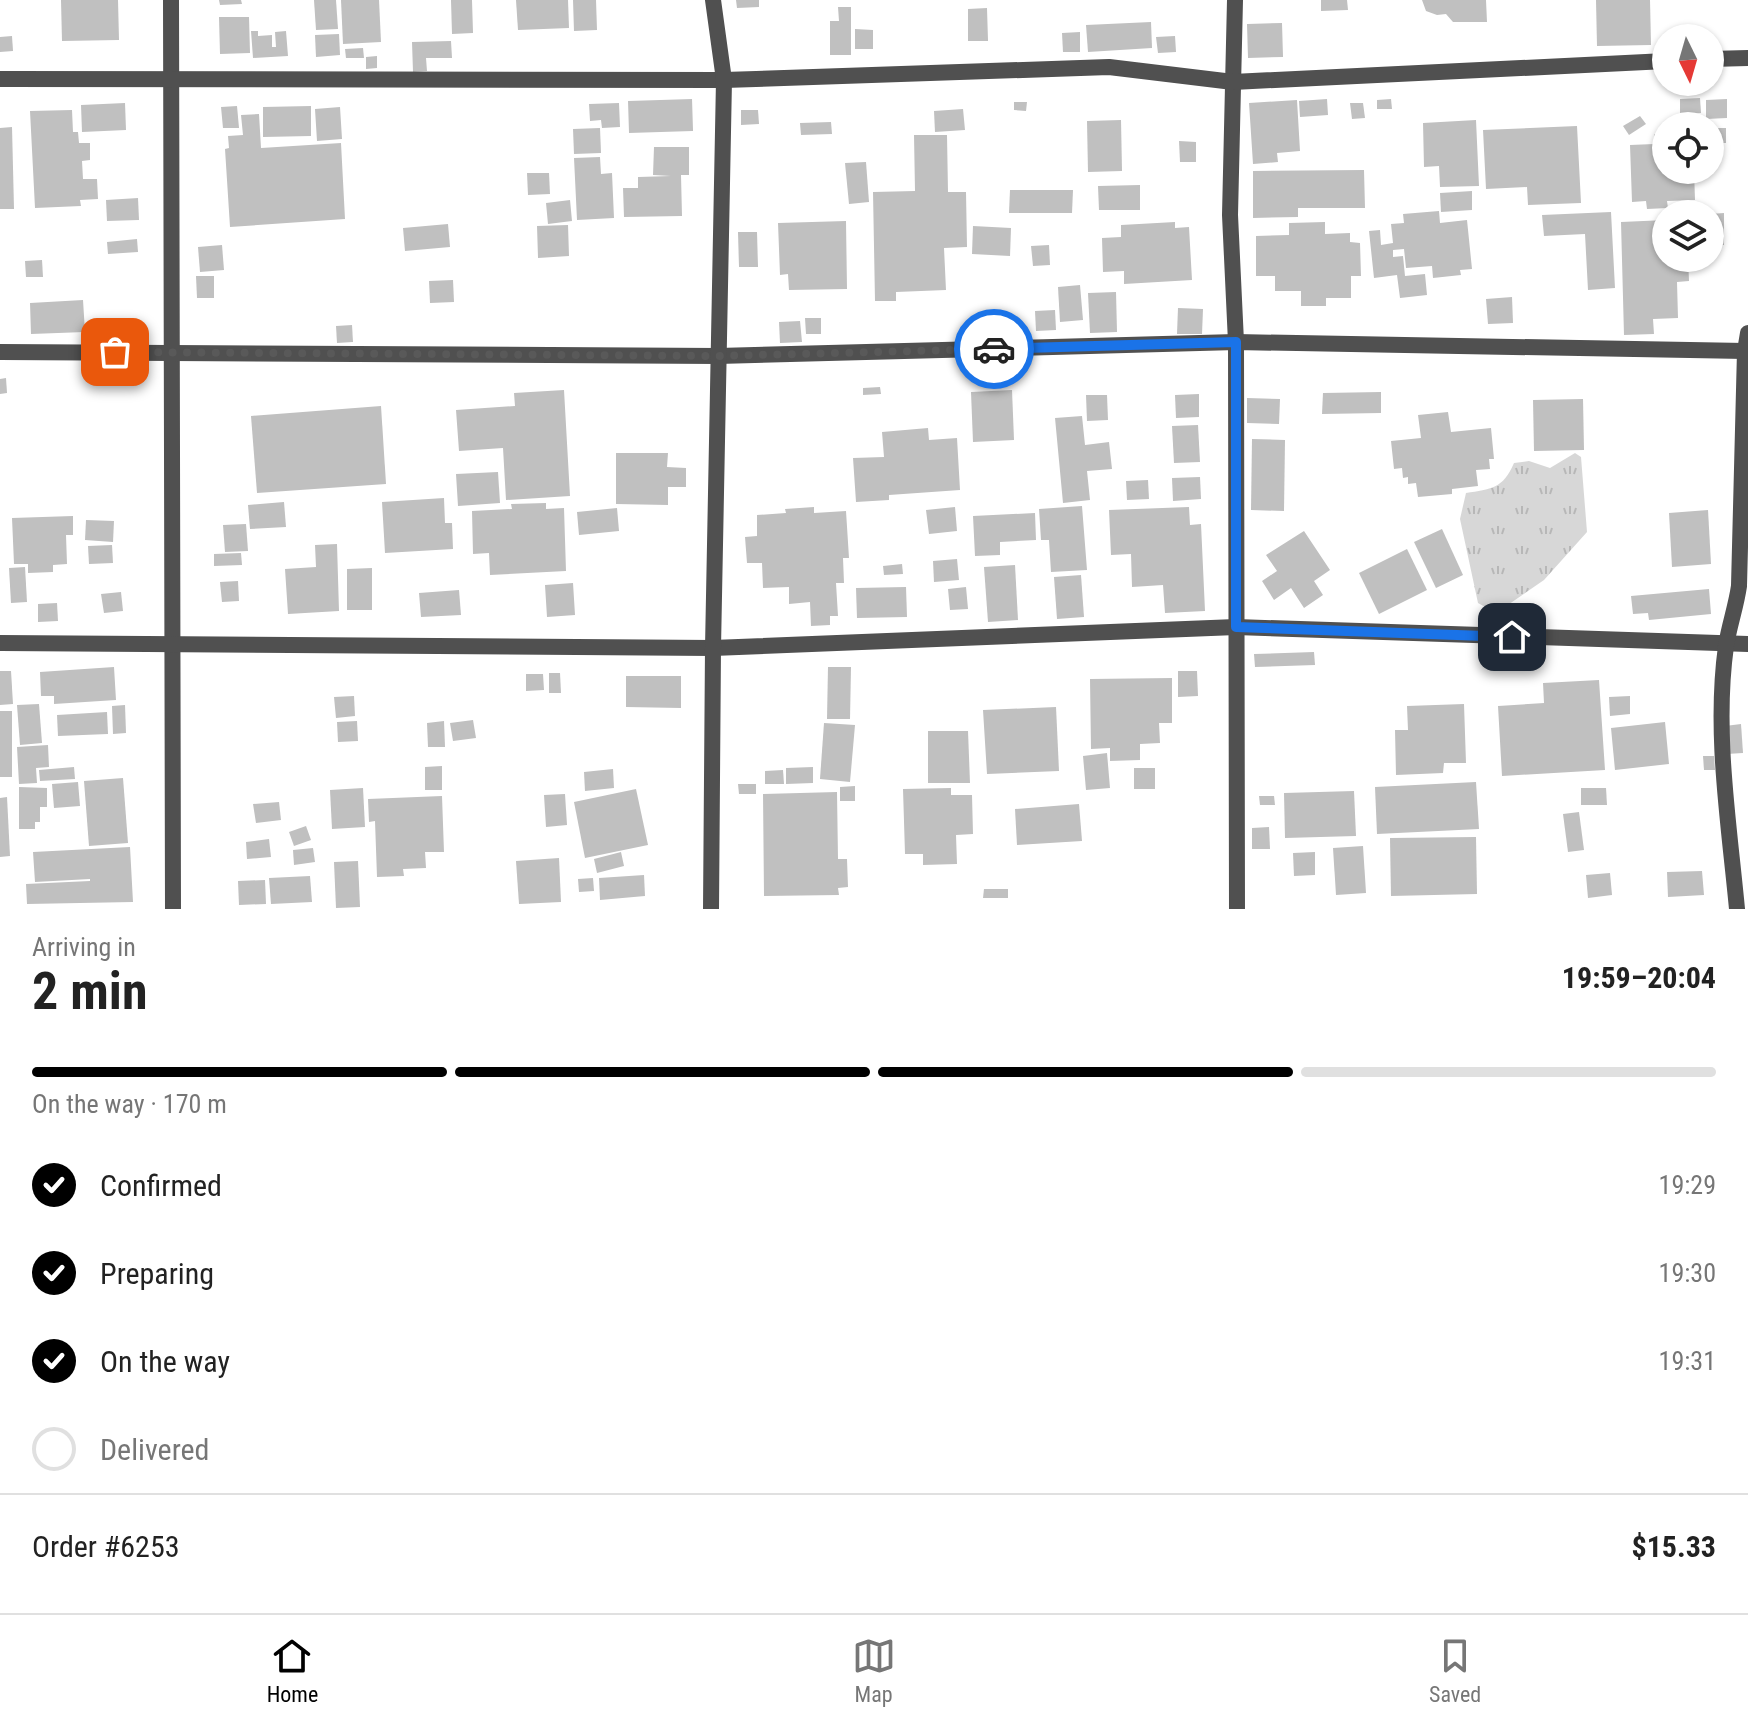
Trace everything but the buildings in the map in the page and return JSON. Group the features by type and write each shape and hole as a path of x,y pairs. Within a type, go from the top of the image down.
{"street":[{"path":"171,0 173,909"},
{"path":"711,909 724,80 713,0"},
{"path":"1235,0 1230,215 1236,342 1237,909"},
{"path":"1724,59 1748,58"},
{"path":"0,79 724,80 1109,67 1233,82 1652,62"},
{"path":"1737,909 1722,711 1726,644 1736,611 1739,586 1748,333"},
{"path":"0,352 718,356 1236,342 1745,351"},
{"path":"0,643 713,648 1236,627 1748,644"}],"green space":[{"path":"1575,453 1581,457 1587,532 1544,580 1496,613 1478,603 1460,519 1466,493 1501,483 1514,463 1529,461 1550,468"}],"way so far":[{"path":"115,352 718,356 994,349"}],"route":[{"path":"994,349 1236,342 1236,627 1512,637"}]}
